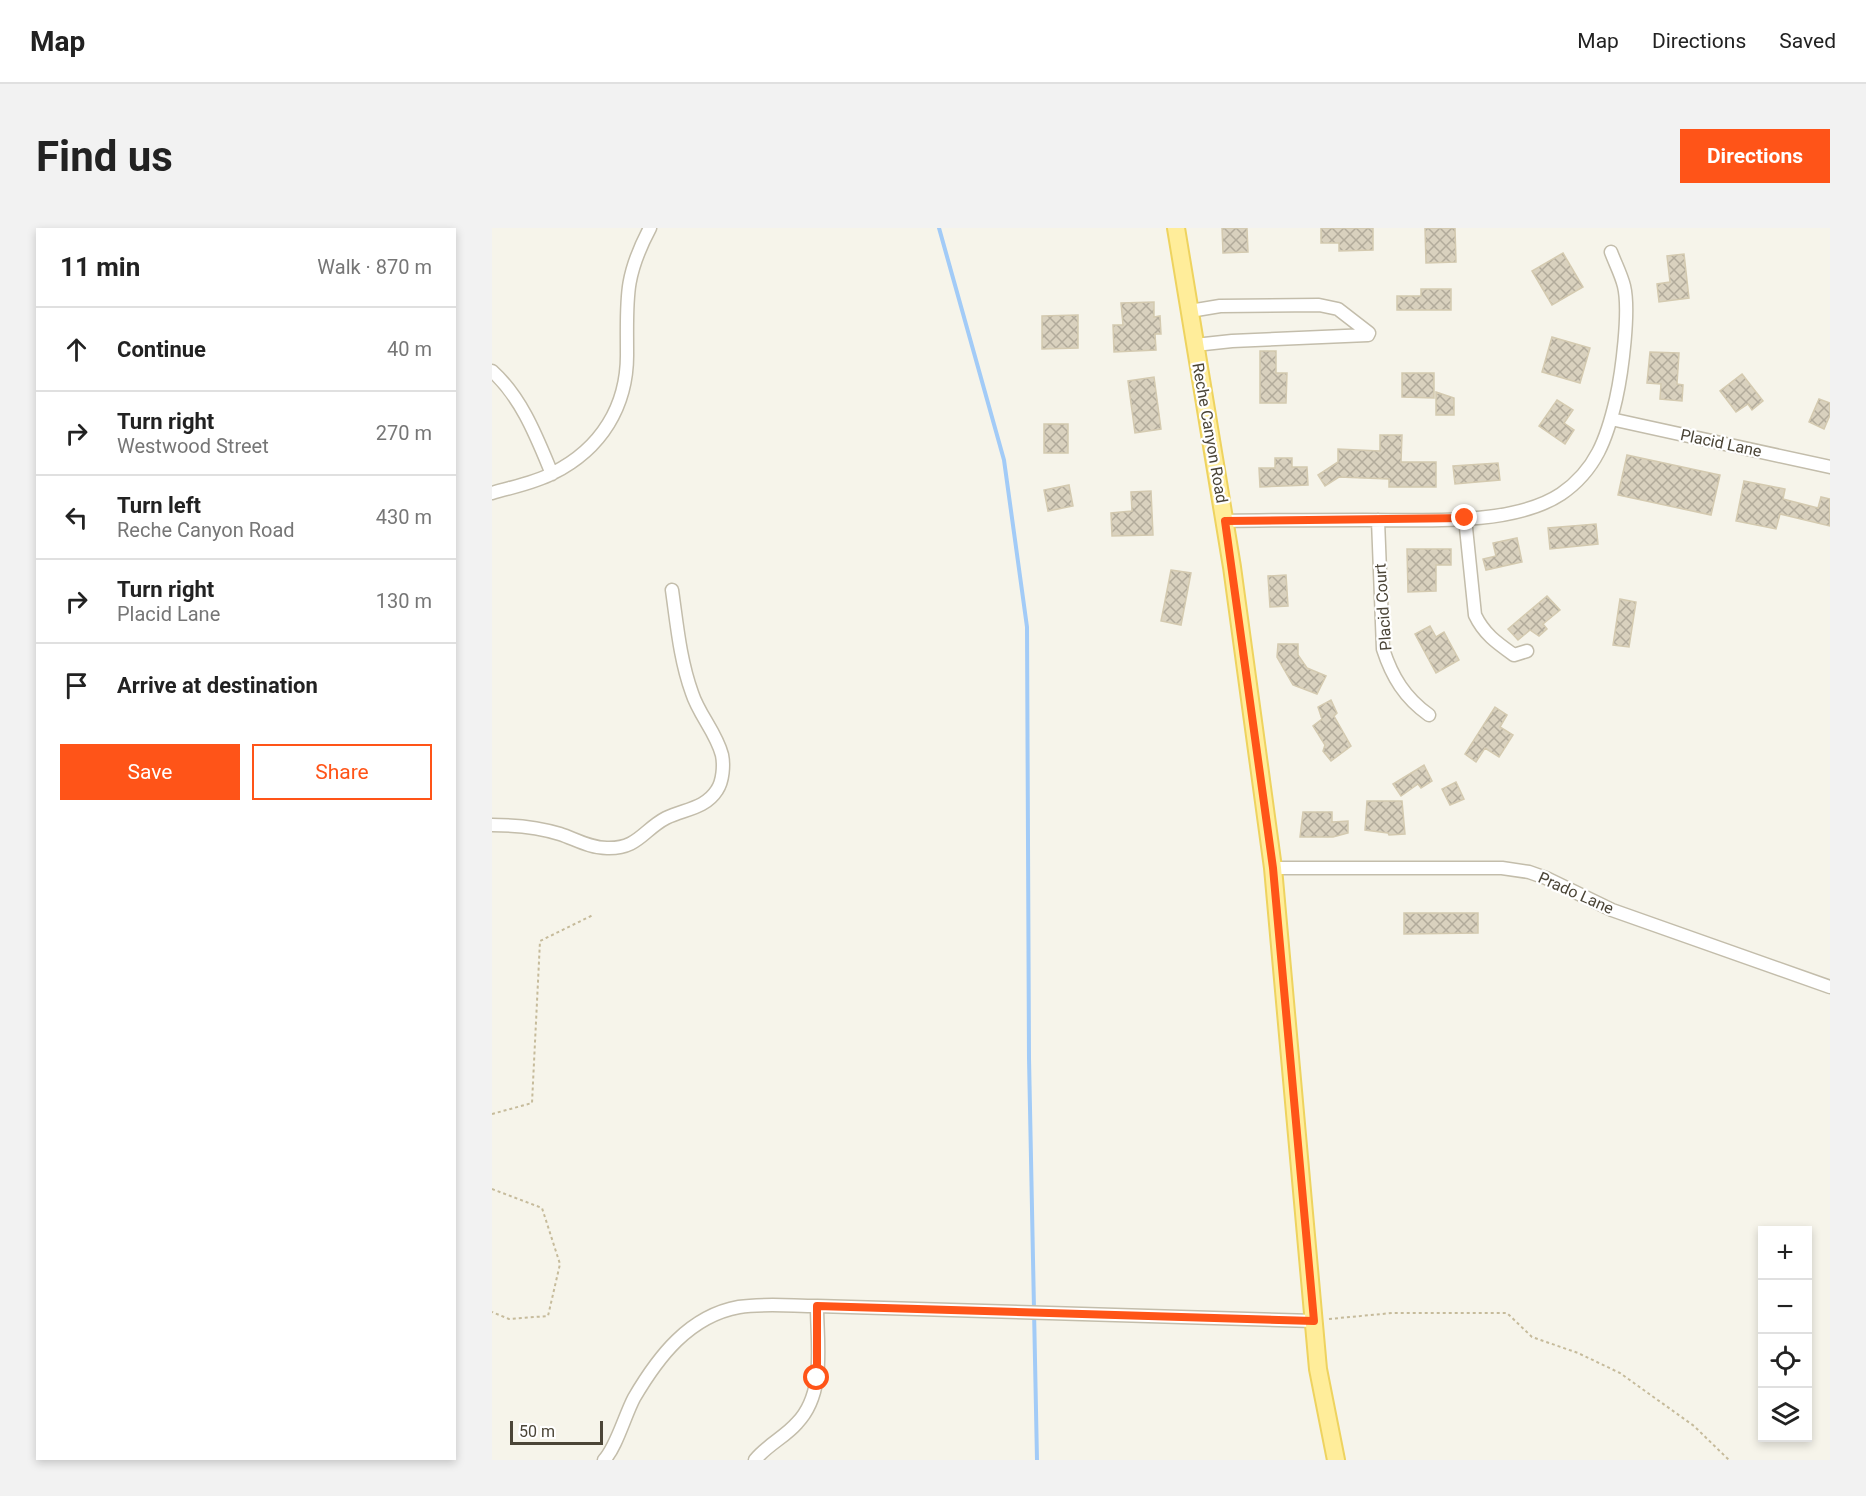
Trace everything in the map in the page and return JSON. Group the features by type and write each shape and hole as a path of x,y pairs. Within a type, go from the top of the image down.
{"main road":[{"name":"Reche Canyon Road","path":"1176,228 1225,521 1273,868 1318,1369 1336,1460"}],"street":[{"path":"492,493 552,474 589,450 600,438 614,413 626,379 626,301 629,278 637,253 650,228"},
{"path":"1225,521 1378,520 1506,515 1559,495 1592,464 1603,445 1611,419 1624,354 1625,308 1624,287 1611,252"},
{"path":"1190,311 1220,306 1319,305 1338,309 1369,333 1368,335 1328,338 1232,341 1195,345"},
{"path":"492,371 502,380 518,403 534,432 552,474"},
{"name":"Placid Lane","path":"1611,419 1830,467"},
{"path":"1465,518 1474,615 1481,628 1492,640 1514,655 1527,651"},
{"name":"Placid Court","path":"1378,520 1383,649 1401,688 1411,702 1429,715"},
{"path":"492,825 558,833 599,848 622,847 637,841 669,817 695,809 717,790 723,767 722,755 692,695 680,646 672,590"},
{"name":"Prado Lane","path":"1273,868 1502,868 1529,872 1612,910 1830,987"},
{"path":"755,1460 798,1422 810,1405 817,1378 817,1306"},
{"path":"604,1460 629,1408 660,1358 675,1340 715,1315 738,1307 817,1306 1314,1321"}],"path":[{"path":"492,1114 532,1103 540,940 593,915"},
{"path":"492,1189 542,1208 560,1264 548,1316 509,1319 492,1312"},
{"path":"1314,1321 1392,1313 1507,1312 1532,1337 1578,1353 1620,1373 1694,1426 1729,1460"}],"building":[{"path":"1222,228 1247,228 1248,252 1223,253"},
{"path":"1321,228 1373,228 1373,250 1339,251 1339,243 1321,243"},
{"path":"1425,228 1455,228 1456,262 1426,263"},
{"path":"1563,253 1583,287 1552,305 1532,271"},
{"path":"1684,254 1689,298 1659,302 1657,284 1670,282 1667,256"},
{"path":"1421,289 1451,289 1451,310 1397,310 1397,296 1421,296"},
{"path":"1154,302 1154,317 1160,316 1161,334 1155,334 1156,350 1114,352 1113,325 1123,325 1121,303"},
{"path":"1078,315 1078,348 1042,349 1042,316"},
{"path":"1552,337 1590,348 1580,383 1542,372"},
{"path":"1260,351 1276,351 1276,373 1287,373 1286,403 1260,403"},
{"path":"1650,352 1679,353 1677,384 1683,385 1682,401 1660,399 1661,384 1647,383"},
{"path":"1402,373 1434,373 1434,398 1402,397"},
{"path":"1742,374 1763,401 1752,410 1748,404 1736,412 1720,391"},
{"path":"1154,377 1161,429 1135,433 1128,381"},
{"path":"1436,392 1454,398 1454,415 1436,415"},
{"path":"1819,399 1830,403 1830,415 1824,429 1809,422"},
{"path":"1557,400 1573,410 1564,423 1574,430 1565,444 1539,426"},
{"path":"1044,424 1068,424 1068,453 1044,453"},
{"path":"1380,435 1402,435 1401,462 1436,462 1436,487 1389,487 1389,479 1339,477 1325,486 1318,475 1338,462 1338,449 1380,451"},
{"path":"1627,455 1720,475 1711,515 1618,495"},
{"path":"1275,458 1292,458 1292,467 1307,467 1308,485 1260,487 1259,468 1275,468"},
{"path":"1498,463 1500,480 1455,484 1453,466"},
{"path":"1744,481 1785,489 1783,499 1818,508 1821,497 1830,499 1830,526 1780,514 1776,529 1736,521"},
{"path":"1069,485 1073,506 1048,511 1044,490"},
{"path":"1151,491 1153,535 1112,536 1111,513 1132,511 1131,492"},
{"path":"1596,524 1598,544 1550,549 1548,528"},
{"path":"1517,538 1522,562 1486,570 1483,559 1496,556 1493,543"},
{"path":"1407,549 1451,549 1451,565 1436,565 1436,591 1408,592"},
{"path":"1171,570 1191,573 1181,625 1161,621"},
{"path":"1286,575 1288,606 1270,607 1268,576"},
{"path":"1547,596 1560,610 1543,624 1547,629 1539,636 1530,630 1518,640 1508,629"},
{"path":"1620,599 1636,602 1629,647 1613,645"},
{"path":"1430,626 1436,637 1444,632 1459,660 1436,673 1415,634"},
{"path":"1278,644 1298,644 1298,655 1307,668 1326,676 1317,694 1293,685 1277,657"},
{"path":"1331,700 1337,713 1334,716 1351,746 1331,761 1323,751 1325,745 1313,726 1322,719 1318,707"},
{"path":"1495,707 1507,715 1500,727 1513,735 1499,757 1485,748 1476,762 1465,754"},
{"path":"1424,765 1432,781 1421,788 1418,784 1401,796 1393,784"},
{"path":"1456,782 1464,799 1450,805 1442,789"},
{"path":"1367,801 1402,801 1405,834 1389,835 1365,830"},
{"path":"1303,812 1332,812 1332,822 1348,821 1348,833 1333,837 1300,837"},
{"path":"1404,913 1478,913 1478,933 1404,934"}],"waterway":[{"path":"939,228 1004,460 1027,627 1029,1058 1037,1460"}],"route":[{"path":"817,1378 817,1306 1314,1321 1273,868 1225,521 1465,518"}]}
